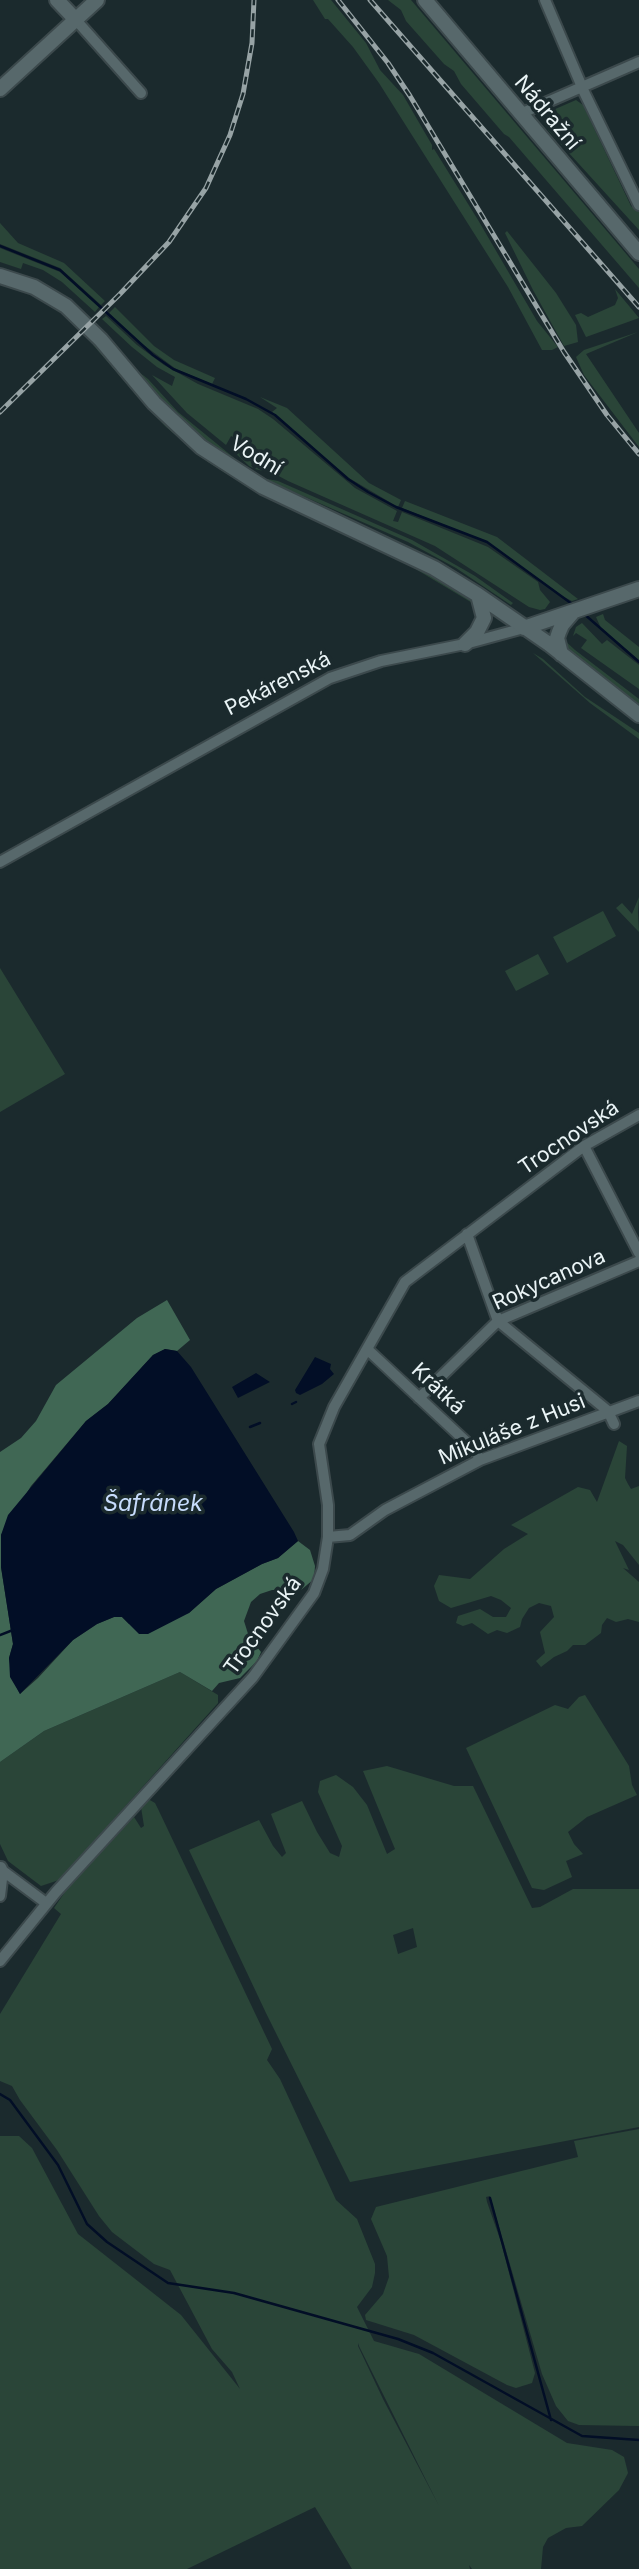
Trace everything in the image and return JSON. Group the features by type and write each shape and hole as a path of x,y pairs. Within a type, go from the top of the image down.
{"main road":[{"path":"57,0 75,20"},
{"path":"0,89 97,0"},
{"name":"Nádražní","path":"425,0 639,253"},
{"name":"Vodní","path":"0,276 34,287 66,306 101,340 154,403 201,447 263,487 410,555 478,594 562,654 639,715"},
{"name":"Pekárenská","path":"524,628 639,590"},
{"path":"465,643 477,632 484,618 478,594"},
{"path":"562,654 558,638 562,625 573,612"}],"street":[{"path":"545,0 582,86 639,205"},
{"path":"75,20 141,93"},
{"path":"520,114 639,62"},
{"name":"Pekárenská","path":"0,862 330,678 381,661 524,628"},
{"name":"Trocnovská","path":"0,1961 46,1903 253,1677 314,1593 323,1569 328,1537 328,1505 319,1444 334,1407 405,1282 584,1146 639,1115"},
{"path":"584,1146 639,1252"},
{"path":"467,1234 498,1321 608,1411 614,1424"},
{"name":"Rokycanova","path":"419,1398 498,1321 639,1261"},
{"name":"Krátká","path":"367,1349 475,1450 480,1460"},
{"name":"Mikuláše z Husi","path":"328,1537 350,1535 386,1510 480,1460 639,1401"},
{"path":"1,1868 46,1903"},
{"path":"0,1896 1,1868"}],"green space":[{"path":"313,0 331,0 366,43 380,70 403,95 432,145 432,150 434,149 478,220 537,321 558,347 542,350 508,287 379,83 353,47 328,19 325,19"},
{"path":"388,0 411,0 639,269 639,288 461,84 454,71 444,64 406,21 401,10"},
{"path":"576,100 583,105 631,206 639,212 639,230 548,130 547,119 553,110"},
{"path":"0,223 18,243 64,263 105,301 101,305 60,268 0,244"},
{"path":"507,231 556,293 576,325 578,342 564,346 533,290 505,233"},
{"path":"0,248 60,272 99,307 95,312 62,282 43,270 23,263 21,269 0,262"},
{"path":"615,289 639,318 586,337 575,315 581,313 588,317 615,305 618,298"},
{"path":"115,307 154,346 174,360 215,378 212,384 176,369 141,343 109,313"},
{"path":"106,316 137,345 164,365 198,384 258,409 273,419 355,488 397,511 393,521 398,522 402,512 488,547 538,582 540,590 550,602 545,609 529,607 435,546 275,474 280,461 231,436 226,445 187,413 152,375 172,386 175,377 132,347 102,319"},
{"path":"638,332 586,354 639,433 639,447 584,375 576,357 584,350"},
{"path":"87,334 189,442 404,558 472,599 474,604 399,559 254,491 208,462 166,427 144,404 94,346"},
{"path":"135,369 148,379 178,412 244,466 200,436 161,399"},
{"path":"260,397 287,408 369,483 401,500 398,507 349,478 272,412 277,408"},
{"path":"234,441 244,447 242,454 250,450 271,463 267,472 255,469 257,467 254,463 251,465 253,468 249,466 231,449"},
{"path":"262,478 278,481 412,540 475,576 513,603 511,605 456,568 408,542"},
{"path":"405,501 497,537 578,599 572,601 564,597 487,542 402,508"},
{"path":"603,614 605,620 639,647 639,660 601,628 596,617"},
{"path":"582,623 602,644 607,640 639,665 639,689 581,648 587,640 576,633 573,636 576,627"},
{"path":"562,638 639,699 639,704 570,652"},
{"path":"533,653 585,697 639,733 639,739 590,703"},
{"path":"639,897 639,932 616,908 622,903 632,914"},
{"path":"603,911 616,936 567,963 553,937"},
{"path":"538,954 549,974 516,991 505,971"},
{"path":"0,968 65,1074 0,1112"},
{"path":"167,1300 190,1340 177,1351 165,1349 153,1355 108,1404 86,1421 31,1486 1,1535 1,1567 13,1644 9,1658 13,1680 20,1694 73,1640 97,1624 114,1617 122,1617 129,1624 189,1613 216,1589 278,1558 298,1541 310,1550 315,1566 314,1579 301,1590 272,1590 260,1594 251,1602 244,1621 249,1637 261,1652 257,1661 240,1678 219,1683 212,1691 180,1672 44,1731 0,1762 0,1452 21,1438 36,1421 56,1385 137,1318"},
{"path":"619,1441 627,1446 625,1478 631,1489 639,1486 639,1565 623,1545 615,1541 629,1570 623,1568 639,1582 639,1622 628,1619 616,1622 607,1618 601,1633 585,1645 573,1645 541,1667 536,1661 545,1653 540,1632 554,1617 551,1606 539,1603 529,1608 520,1627 507,1633 497,1630 488,1634 472,1623 463,1626 456,1623 458,1616 480,1609 493,1617 506,1617 511,1608 491,1596 451,1608 439,1601 434,1586 439,1575 470,1579 504,1549 528,1534 511,1525 578,1487 590,1490 597,1502"},
{"path":"180,1672 218,1695 218,1703 59,1880 41,1886 8,1861 0,1844 0,1762 44,1731"},
{"path":"585,1695 629,1766 632,1785 637,1795 587,1817 568,1832 583,1854 566,1861 572,1877 544,1890 532,1888 466,1748 555,1705 568,1709 579,1697"},
{"path":"387,1766 454,1786 473,1786 532,1908 540,1907 573,1889 639,1889 639,2127 350,2182 189,1850 259,1820 282,1857 286,1853 271,1814 302,1801 330,1853 339,1857 342,1846 318,1792 320,1781 336,1775 353,1787 367,1805 387,1854 395,1849 363,1771","holes":["413,1928 417,1947 398,1954 393,1935"]},
{"path":"148,1799 155,1803 272,2049 267,2060 280,2079 336,2200 357,2219 375,2264 375,2273 372,2287 357,2307 374,2341 419,2354 567,2443 612,2450 624,2457 628,2473 619,2490 582,2526 566,2528 548,2538 543,2547 541,2569 472,2569 469,2565 470,2569 352,2569 315,2507 187,2569 0,2569 0,2136 19,2136 32,2148 78,2234 181,2315 240,2389 232,2372 212,2349 170,2270 154,2264 112,2232 12,2086 0,2081 0,2014 61,1914 54,1908 67,1889 134,1817 141,1828 144,1826 141,1807","holes":["359,2343 439,2506 383,2399 358,2346"]},
{"path":"639,2129 639,2426 579,2425 568,2421 556,2406 542,2374 490,2196 486,2197 487,2202 501,2242 535,2373 532,2383 516,2388 507,2385 414,2335 366,2320 365,2315 383,2294 389,2277 387,2256 371,2219 376,2207 578,2157 574,2141"}],"water":[{"name":"Šafránek","path":"165,1349 177,1351 191,1367 298,1541 278,1558 216,1589 189,1613 148,1634 139,1634 122,1617 114,1617 97,1624 73,1640 20,1694 10,1677 9,1658 13,1644 1,1567 1,1535 8,1515 86,1421 108,1404 153,1355"},
{"path":"315,1357 331,1364 330,1369 334,1374 322,1384 300,1395 295,1390"},
{"path":"256,1373 270,1382 238,1398 232,1387"}],"waterway":[{"path":"0,246 60,270 153,355 173,369 246,399 275,415 348,479 368,492 396,507 487,542 572,604"},
{"path":"583,613 639,662"},
{"path":"292,1404 296,1402"},
{"path":"250,1427 260,1423"},
{"path":"0,1635 13,1630"},
{"path":"0,2094 10,2100 58,2165 87,2224 107,2242 168,2283 234,2293 398,2339 433,2353 582,2436 639,2440"},
{"path":"490,2198 551,2420"}],"railway":[{"path":"0,412 169,242 206,188 230,135 243,94 252,43 254,0"},
{"path":"338,0 388,63 410,96 564,352 607,415 639,454"},
{"path":"370,0 639,307"}]}
